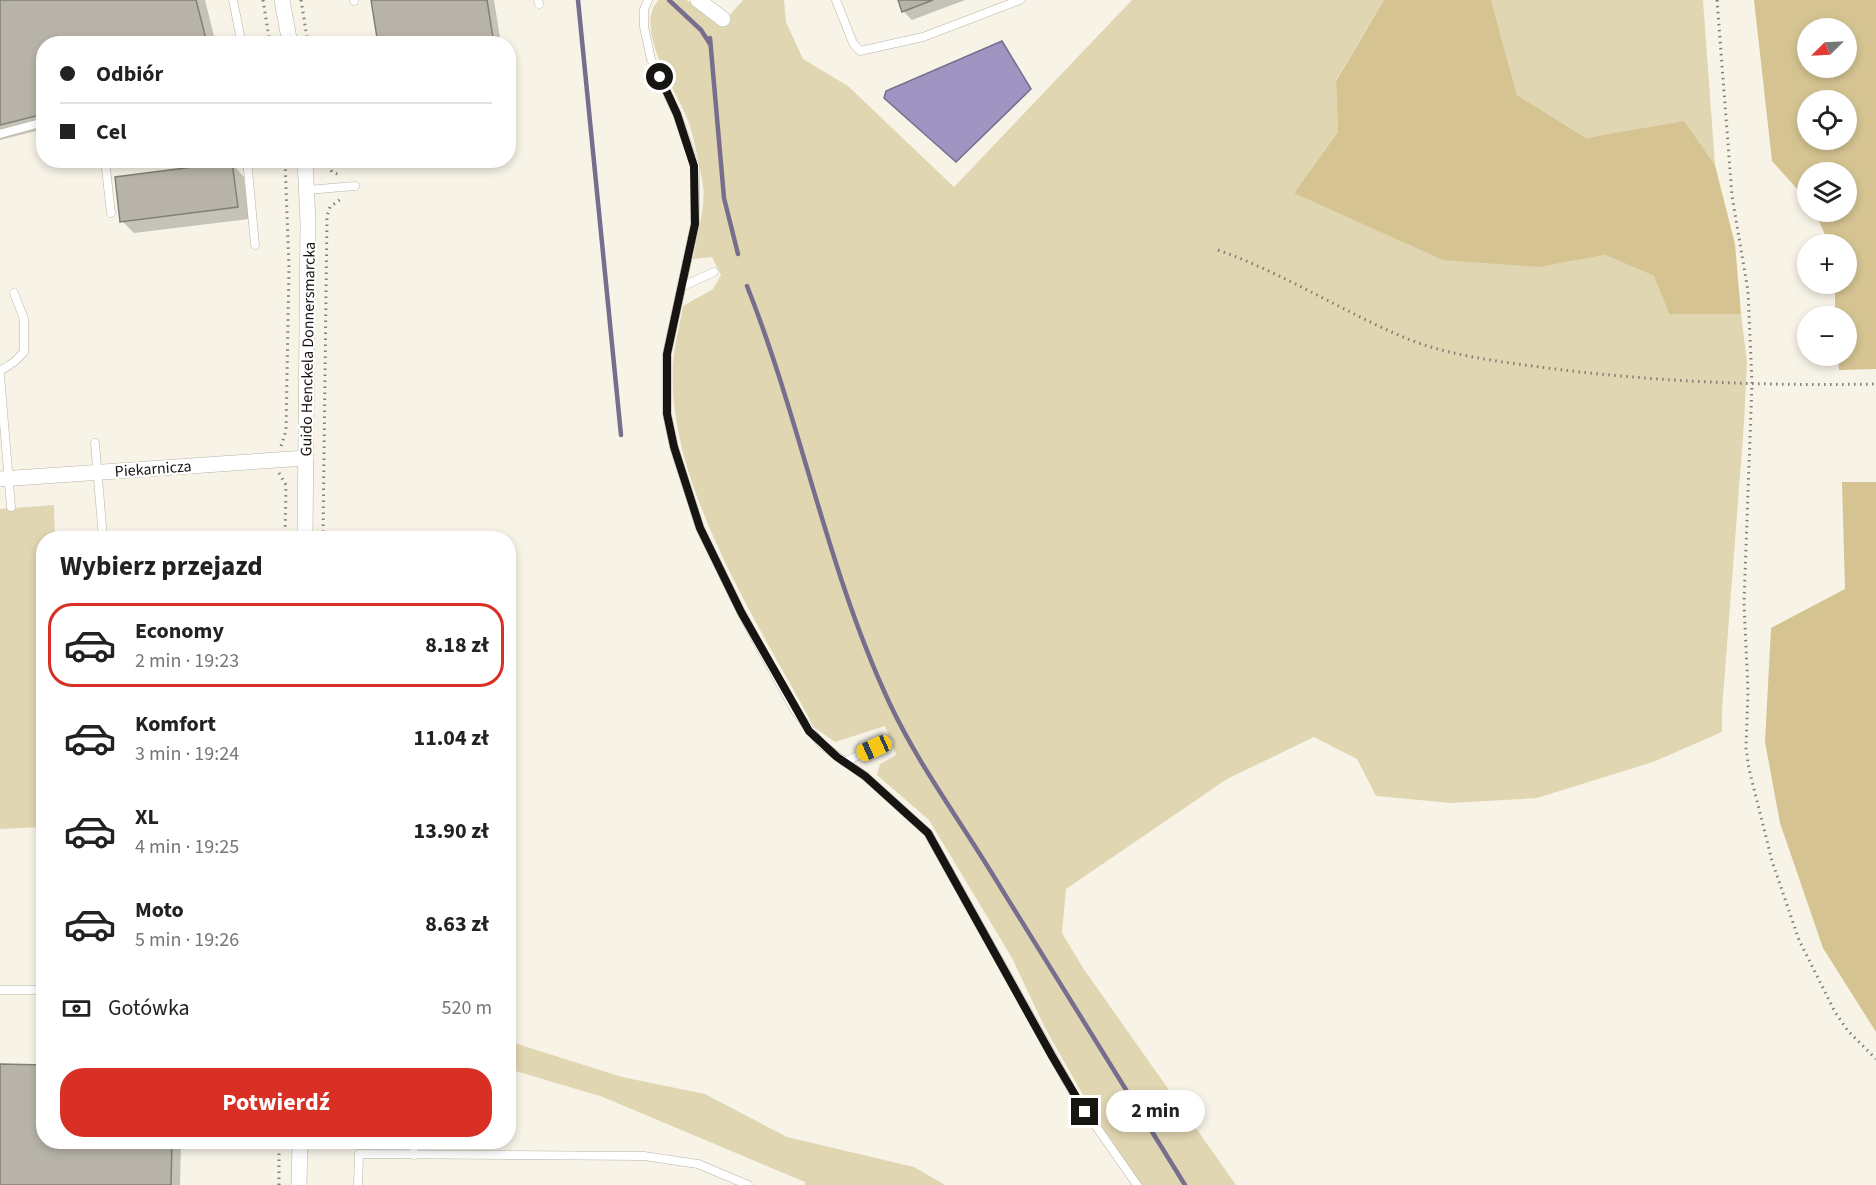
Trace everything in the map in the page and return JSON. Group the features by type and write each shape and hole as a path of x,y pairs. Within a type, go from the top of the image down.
{"street":[{"path":"282,0 289,36"},
{"path":"698,0 723,19"},
{"name":"Guido Henckela Donnersmarcka","path":"305,531 306,168"},
{"name":"Piekarnicza","path":"4,479 306,458"},
{"path":"299,1185 300,1149"}],"lane":[{"path":"233,0 240,36"},
{"path":"648,0 644,10 644,27 651,59 677,114 694,166 695,224 667,354 667,414 674,447 700,528 741,612 794,709 822,745 865,776 928,833 1075,1096 1137,1185"},
{"path":"836,0 853,43 860,51 923,37 1020,0"},
{"path":"0,134 36,124"},
{"path":"106,168 111,213"},
{"path":"248,168 255,245"},
{"path":"307,190 356,186"},
{"path":"681,287 714,272"},
{"path":"11,507 4,479 0,373 24,352 24,319 14,293"},
{"path":"95,443 102,531"},
{"path":"844,762 889,742"},
{"path":"0,990 36,990"},
{"path":"414,1149 415,1155"},
{"path":"358,1185 359,1155 644,1156 698,1164 748,1185"}],"path":[{"path":"263,0 269,36"},
{"path":"301,0 307,36"},
{"path":"1717,0 1732,196 1748,291 1752,383 1744,603 1748,691 1746,739 1749,769 1772,861 1799,940 1835,1012 1848,1031 1876,1059"},
{"path":"280,448 286,432 288,193 286,168"},
{"path":"323,531 327,216 330,207 344,198 343,177 332,172 330,168"},
{"path":"1218,250 1252,262 1403,337 1438,349 1502,362 1587,373 1752,383 1876,384"},
{"path":"279,473 286,485 285,531"},
{"path":"279,1149 279,1185"}],"shaded area":[{"path":"659,0 687,0 720,26 743,0 784,0 786,22 803,59 848,86 954,187 1132,0 1384,0 1336,80 1338,132 1294,193 1540,267 1605,255 1654,276 1669,314 1741,314 1747,361 1722,732 1653,762 1537,798 1451,803 1376,796 1357,759 1314,737 1227,779 1066,889 1062,933 1083,968 1236,1185 1134,1185 1045,1028 1012,958 929,820 877,775 880,764 896,755 885,726 835,742 814,727 743,599 720,552 684,457 675,410 673,365 683,306 713,289 721,275 712,257 693,259 702,212 703,186 689,123 660,61 650,27 652,12"},
{"path":"1384,0 1491,0 1517,95 1586,138 1684,121 1715,165 1735,244 1741,314 1669,314 1654,276 1605,255 1540,267 1443,260 1294,193 1338,132 1336,81"},
{"path":"1491,0 1703,0 1715,165 1684,122 1586,138 1517,95"},
{"path":"1754,0 1876,0 1876,369 1839,370 1839,366 1857,366 1857,306 1835,306 1835,294 1857,294 1857,234 1825,234 1819,222 1857,222 1857,162 1797,162 1797,189 1772,161"},
{"path":"1002,41 1031,89 956,162 884,98 886,91"},
{"path":"1842,482 1876,482 1876,1032 1823,948 1780,823 1765,742 1771,628 1845,589"},
{"path":"54,505 55,531 36,531 36,827 0,829 0,509"},
{"path":"516,1044 622,1077 705,1094 787,1137 914,1167 945,1185 805,1185 805,1182 603,1097 516,1071"}],"building":[{"path":"0,0 196,0 205,36 36,36 36,116 0,125"},
{"path":"371,0 487,0 493,36 377,36"},
{"path":"898,0 933,0 902,12"},
{"path":"185,168 233,168 238,207 120,222 115,177"},
{"path":"0,1064 36,1065 36,1149 172,1149 171,1185 0,1185"}],"waterway":[{"path":"578,0 621,435"},
{"path":"669,0 701,30 710,44"},
{"path":"710,38 724,198 738,254"},
{"path":"747,286 766,337 848,600 889,702 923,765 1185,1185"}],"route":[{"path":"660,77 677,114 694,166 695,224 667,354 667,414 674,447 700,528 741,612 794,709 809,731 822,745 865,776 928,833 1085,1112"}]}
